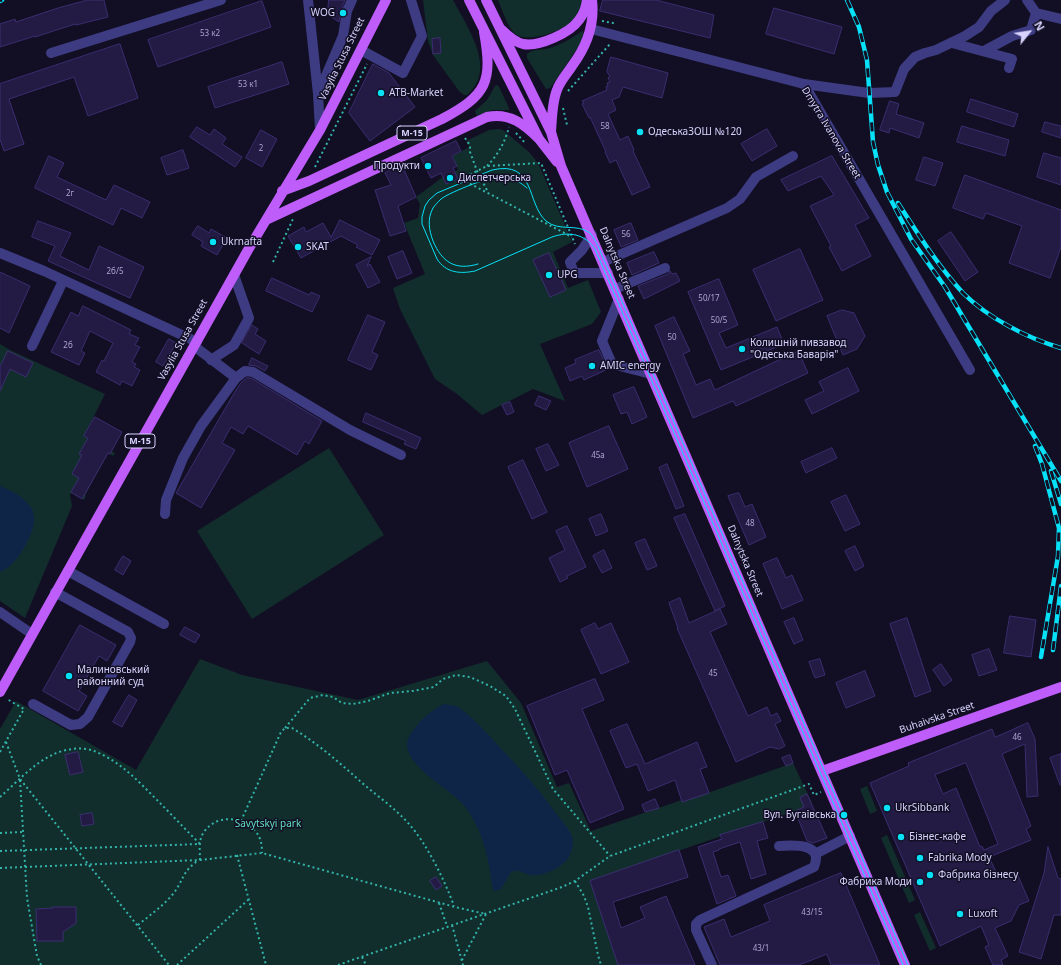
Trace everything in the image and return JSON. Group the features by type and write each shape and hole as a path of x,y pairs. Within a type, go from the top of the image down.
{"main road":[{"name":"Vasylia Stusa Street","path":"3,696 32,634 55,592 234,275 320,130 386,0"},
{"name":"Dalnytska Street","path":"469,0 540,139 561,166"},
{"name":"Dalnytska Street","path":"486,0 550,132 561,166 906,965"},
{"path":"498,26 516,41 528,44 541,42 559,35 575,26 584,12 587,0"},
{"path":"550,132 554,100 557,90 580,54 589,36 593,12 592,0"},
{"name":"М-15","path":"282,192 442,119 471,101 480,91 486,78 488,65 484,32"},
{"path":"266,220 487,117 502,116 516,120 540,139"},
{"name":"Buhaivska Street","path":"822,771 1061,687"}],"lane":[{"path":"51,53 221,0"},
{"path":"308,0 318,94 320,130"},
{"path":"318,94 343,36 347,11 352,0"},
{"path":"361,50 403,73 422,36 411,0"},
{"path":"804,84 869,93 895,92 904,69 915,57 925,52 936,50 979,27 991,11 1005,0"},
{"path":"1027,0 1036,13 1061,19"},
{"path":"984,51 1012,36 1031,30 1036,13"},
{"name":"Dmytra Ivanova Street","path":"591,29 804,84 970,370"},
{"path":"952,42 1012,59 1009,68"},
{"path":"603,262 727,208 740,200 756,177 793,156"},
{"path":"592,235 579,253 570,262 574,273 608,273"},
{"path":"0,254 44,271 181,334 195,344 211,360 236,378"},
{"path":"651,374 612,364 602,341 617,294 665,268"},
{"path":"211,360 234,345 249,318 234,275"},
{"path":"32,346 63,281"},
{"path":"165,514 166,500 183,458 200,426 236,378 245,371 252,372 350,430 401,455"},
{"path":"68,570 164,624"},
{"path":"33,704 71,726 80,724 88,717 131,638 128,632 55,592"},
{"path":"0,612 32,634"},
{"path":"815,854 850,836"},
{"path":"712,965 696,930 696,924 700,920 808,871 814,867 817,861 815,854 805,846 779,846"}],"path":[{"path":"600,20 613,23"},
{"path":"566,94 611,43"},
{"path":"309,181 318,158 371,56"},
{"path":"563,106 567,125"},
{"path":"505,125 509,126 526,144"},
{"path":"487,166 499,151 507,135 509,126"},
{"path":"469,134 463,137 468,142 477,171 489,193"},
{"path":"573,237 461,179 487,166 541,163 573,237 579,253"},
{"path":"273,262 293,219"},
{"path":"241,821 281,732 310,698 323,695 333,697 342,703 353,704 368,701 390,693 434,687 443,680 456,675 470,677 490,686 506,696 515,709 553,790 610,856"},
{"path":"0,752 24,709 3,696"},
{"path":"285,728 292,728 298,731 338,760 380,796 410,825 431,856 455,907"},
{"path":"6,742 20,779 27,898 37,956 41,965"},
{"path":"0,797 41,761 54,754 80,749 94,751 126,769 200,844"},
{"path":"20,779 77,848 169,965"},
{"path":"338,965 447,926 486,914 574,881 610,856 809,784 814,795 830,789"},
{"path":"200,860 200,844 204,832 211,825 220,820 230,819 241,821 250,826 257,833 261,843 262,853"},
{"path":"0,833 23,832"},
{"path":"0,851 200,844"},
{"path":"0,868 200,860 262,853 439,903 486,914"},
{"path":"237,855 266,965"},
{"path":"138,925 170,898 179,885 186,870 200,860"},
{"path":"574,881 584,896 588,907 601,965"},
{"path":"177,965 248,900"},
{"path":"439,903 447,926"},
{"path":"462,960 486,914"},
{"path":"452,925 463,965"},
{"path":"362,957 366,965"}],"green space":[{"path":"423,0 453,0 472,35 480,61 480,73 476,85 467,95 464,95 459,91 433,55 428,41"},
{"path":"498,0 582,0 578,15 567,25 559,30 541,36 524,37 517,35 511,29"},
{"path":"582,31 584,34 581,43 550,88 546,89 527,58 527,54 534,50 556,46"},
{"path":"497,85 509,110 492,110 477,116 475,111 487,100"},
{"path":"489,130 503,130 529,152 539,165 572,242 553,252 568,288 588,280 601,312 592,324 540,344 565,401 533,389 482,415 457,394 435,379 400,309 393,288 425,274 404,223 418,218 420,204 416,197 443,177 458,170 453,156 469,147 466,141"},
{"path":"0,344 105,394 84,436 115,453 113,456 108,453 85,495 84,500 71,493 72,506 25,618 0,601"},
{"path":"329,448 384,535 252,619 197,531"},
{"name":"Savytskyi park","path":"200,659 242,675 358,700 487,661 521,703 557,787 569,783 591,831 682,800 682,802 793,763 812,803 795,811 590,881 618,965 0,965 0,729 16,701 136,770"},
{"path":"867,786 877,811 870,814 860,789"},
{"path":"887,835 915,900 909,903 881,838"},
{"path":"920,912 936,948 930,951 914,915"}],"water":[{"path":"0,486 22,498 29,504 33,511 34,519 33,528 29,539 22,551 13,563 0,572"},
{"path":"444,704 453,705 470,716 526,776 566,825 572,836 573,845 572,851 567,860 560,866 550,872 540,875 531,875 520,871 511,872 501,889 495,891 493,889 484,844 470,814 455,796 421,769 409,754 407,741 412,732 420,721"}],"building":[{"path":"88,0 104,0 108,17 75,24 0,47 0,24 15,19 16,22"},
{"path":"329,0 345,0 341,10 339,22 330,16 328,10"},
{"path":"603,0 656,0 714,15 710,38 600,11"},
{"path":"262,1 271,27 158,67 148,40"},
{"path":"774,8 842,27 834,54 766,34"},
{"path":"440,38 441,53 433,54 432,39"},
{"path":"120,44 138,98 88,116 74,77 9,99 24,144 4,151 0,139 0,84"},
{"path":"611,57 668,73 662,98 623,87 619,97 612,100 616,110 608,114 620,140 628,136 634,150 633,151 650,187 632,195 616,160 610,163 590,117 589,118 582,104 584,103 582,101 607,90 606,87 608,86 607,83 610,82 608,78 610,76 607,72"},
{"path":"282,62 289,84 215,108 208,87"},
{"name":"ATB-Market","path":"373,64 389,73 415,107 370,141 349,113"},
{"path":"971,99 1018,114 1014,127 967,112"},
{"path":"890,101 899,104 896,114 924,123 919,138 890,128 889,133 880,130"},
{"path":"1045,122 1061,126 1061,138 1042,132"},
{"path":"962,126 1009,140 1005,156 957,142"},
{"path":"197,127 210,135 214,129 226,138 222,144 242,157 235,167 190,137"},
{"path":"767,129 777,146 752,161 741,144"},
{"path":"261,130 277,139 262,167 246,158"},
{"path":"456,141 461,151 452,156 457,166 453,168 458,179 446,184 441,173 431,178 421,158"},
{"path":"183,150 189,168 167,175 161,158"},
{"path":"1044,153 1061,158 1061,185 1037,177"},
{"path":"49,156 64,163 57,177 106,200 114,185 150,202 142,218 121,208 113,225 35,188"},
{"path":"832,156 869,218 855,225 871,256 842,271 810,206 834,195 821,176 788,191 781,180"},
{"path":"924,157 943,163 935,186 916,180"},
{"path":"402,165 416,197 398,206 406,231 390,236 375,190 391,185 385,173"},
{"path":"965,175 1061,210 1061,247 1050,278 1009,263 1022,226 986,213 983,219 953,208"},
{"path":"340,220 380,240 372,255 356,247 358,245 341,236 301,258 288,236 304,227 306,232 323,223 331,237"},
{"path":"38,221 71,233 60,256 89,270 99,246 144,267 130,298 48,261 55,246 32,237"},
{"path":"631,223 638,240 621,247 614,230"},
{"path":"198,226 209,233 211,229 227,238 217,255 201,246 203,242 192,235"},
{"path":"951,232 978,272 965,281 938,241"},
{"path":"800,249 823,300 776,321 753,270"},
{"path":"403,251 412,273 397,279 388,257"},
{"path":"654,252 659,263 632,275 627,263"},
{"name":"UPG","path":"549,253 566,290 550,297 533,260"},
{"path":"371,257 367,266 370,264 380,282 368,288 356,265"},
{"path":"670,271 672,274 676,273 680,281 644,299 638,286 668,274"},
{"path":"0,272 30,286 9,333 0,328"},
{"path":"272,278 309,295 311,292 320,296 312,312 266,291"},
{"path":"719,279 738,325 719,333 726,348 777,327 784,344 721,370 688,292"},
{"path":"83,306 131,330 129,334 139,338 135,345 140,347 132,362 136,364 134,367 140,370 132,386 122,381 120,385 96,372 102,360 104,361 113,343 90,331 81,351 85,353 79,365 51,352 71,312 78,316"},
{"path":"842,310 854,313 865,336 857,349 843,355 827,316"},
{"path":"368,315 385,322 372,352 378,355 371,370 348,360"},
{"path":"674,317 690,351 683,354 696,385 710,379 715,390 798,351 808,373 736,406 733,401 693,418 655,326"},
{"path":"252,325 258,329 255,334 266,341 259,354 242,343"},
{"path":"169,339 176,343 163,366 156,362"},
{"name":"AMIC energy","path":"599,350 608,369 584,380 582,376 570,381 565,368 576,363 575,360"},
{"path":"8,351 33,363 26,377 10,369 0,391 0,367"},
{"path":"252,358 268,366 265,371 256,366 249,365"},
{"path":"848,368 859,391 812,414 805,400 824,391 819,382"},
{"path":"247,378 251,378 322,421 309,444 305,441 297,455 248,426 243,434 231,427 222,443 235,450 201,508 176,493 236,390"},
{"path":"634,387 647,417 632,424 627,412 621,414 613,395"},
{"path":"539,396 551,401 546,410 535,405"},
{"path":"510,402 514,412 507,415 502,405"},
{"path":"366,413 421,438 416,449 404,444 406,441 363,422"},
{"path":"95,417 122,432 110,454 108,453 82,499 71,492 79,478 72,474 82,455 79,454 88,438 84,436"},
{"path":"609,426 628,469 587,487 569,443"},
{"path":"548,444 559,465 546,471 536,449"},
{"path":"832,448 837,458 806,473 801,462"},
{"path":"523,460 547,512 532,519 508,467"},
{"path":"667,464 684,506 676,509 659,468"},
{"path":"739,493 745,507 752,504 766,537 749,545 728,496"},
{"path":"846,495 860,524 845,531 831,502"},
{"path":"601,514 608,531 596,536 589,519"},
{"path":"685,514 725,606 715,611 674,518"},
{"path":"567,526 586,567 567,576 568,578 560,582 549,558 565,550 556,531"},
{"path":"645,539 657,566 647,570 635,543"},
{"path":"855,546 864,566 855,571 845,551"},
{"path":"604,550 612,568 602,573 593,556"},
{"path":"123,556 131,561 123,575 115,570"},
{"path":"777,558 786,578 792,575 803,600 782,609 763,564"},
{"path":"680,598 689,623 720,609 727,624 710,632 748,716 767,707 771,716 777,713 781,721 775,724 785,746 779,749 770,747 736,762 677,628 669,603"},
{"path":"1010,616 1036,620 1031,657 1004,653"},
{"path":"794,618 803,640 794,644 784,622"},
{"path":"907,618 931,691 915,697 890,624"},
{"path":"595,623 598,629 611,623 629,662 601,674 581,630"},
{"name":"Малиновський районний суд","path":"80,625 116,645 107,661 99,656 79,691 87,696 78,711 43,691"},
{"path":"185,627 200,635 195,643 180,635"},
{"path":"989,649 997,670 979,676 972,655"},
{"path":"820,659 825,675 815,678 809,662"},
{"path":"941,664 952,680 944,686 933,670"},
{"path":"865,671 875,696 846,708 836,683"},
{"path":"595,679 604,700 582,709 624,809 590,823 567,770 555,775 527,706"},
{"path":"129,695 137,700 122,727 113,722"},
{"path":"1028,723 1035,739 1038,796 1027,797 1025,744 1002,754 1031,826 1026,829 1031,840 989,857 999,878 1016,871 1029,901 1019,905 1011,921 995,928 1008,956 1001,960 1003,965 993,965 985,947 989,945 981,926 940,946 870,783 909,766 908,763 992,729 995,737","holes":["966,763 998,844 984,850 982,846 980,847 956,788 943,794 935,775"]},
{"path":"627,724 645,764 697,742 707,767 700,769 709,793 682,802 675,780 648,791 637,764 626,768 610,731"},
{"path":"78,752 83,772 70,775 65,755"},
{"path":"1061,754 1061,785 1060,785 1050,758"},
{"path":"790,755 793,763 786,766 782,758"},
{"path":"807,794 827,838 813,843 807,841 795,811 804,807 800,798"},
{"path":"655,799 659,808 645,812 642,805"},
{"path":"92,813 94,824 82,826 80,815"},
{"path":"763,822 768,838 757,841 766,874 751,879 740,842 713,852 721,877 728,875 736,896 717,904 698,847 722,839 720,835"},
{"path":"1048,847 1058,878 1061,879 1061,915 1054,915 1041,959 1019,952 1044,873"},
{"path":"679,850 688,877 613,902 621,928 645,918 640,907 666,896 695,965 618,965 590,881"},
{"path":"841,873 880,965 831,965 827,954 799,965 720,965 704,927 724,919 731,937 770,921 764,905"},
{"path":"436,877 442,886 436,890 430,881"},
{"path":"76,907 76,923 63,932 63,941 37,941 36,909"}],"tram line":[{"path":"903,965 595,249 581,237 564,234 552,237 475,271 459,272 449,270 437,259 422,224 425,206 437,193 492,170 506,169 516,171 523,177 528,185 535,204 546,221 557,226 585,230 593,237 908,965"},
{"path":"478,264 470,266 456,265 445,259 433,241 430,229 429,220 433,208 446,196 473,184 500,176 512,178 527,188"}],"railway":[{"path":"847,0 859,27 867,60 873,142 878,165 887,192 911,239 945,287 1061,481"},
{"path":"898,203 937,261 954,283 973,302 996,319 1022,333 1061,348"},
{"path":"1035,446 1042,464 1059,528 1058,556 1041,657"},
{"path":"1051,471 1061,504"},
{"path":"1053,650 1061,586"}],"place":[{"name":"WOG","path":"343,13"},
{"name":"ATB-Market","path":"381,93"},
{"name":"ОдеськаЗОШ №120","path":"640,132"},
{"name":"Продукти","path":"428,166"},
{"name":"Диспетчерська","path":"450,178"},
{"name":"Ukrnafta","path":"213,242"},
{"name":"SKAT","path":"298,247"},
{"name":"UPG","path":"549,275"},
{"name":"Колишній пивзавод \"Одеська Баварія\"","path":"742,349"},
{"name":"AMIC energy","path":"592,366"},
{"name":"Малиновський районний суд","path":"69,676"},
{"name":"UkrSibbank","path":"887,808"},
{"name":"Вул. Бугаївська","path":"844,815"},
{"name":"Бізнес-кафе","path":"901,837"},
{"name":"Fabrika Mody","path":"920,858"},
{"name":"Фабрика бізнесу","path":"930,875"},
{"name":"Фабрика Моди","path":"920,882"},
{"name":"Luxoft","path":"960,914"}]}
